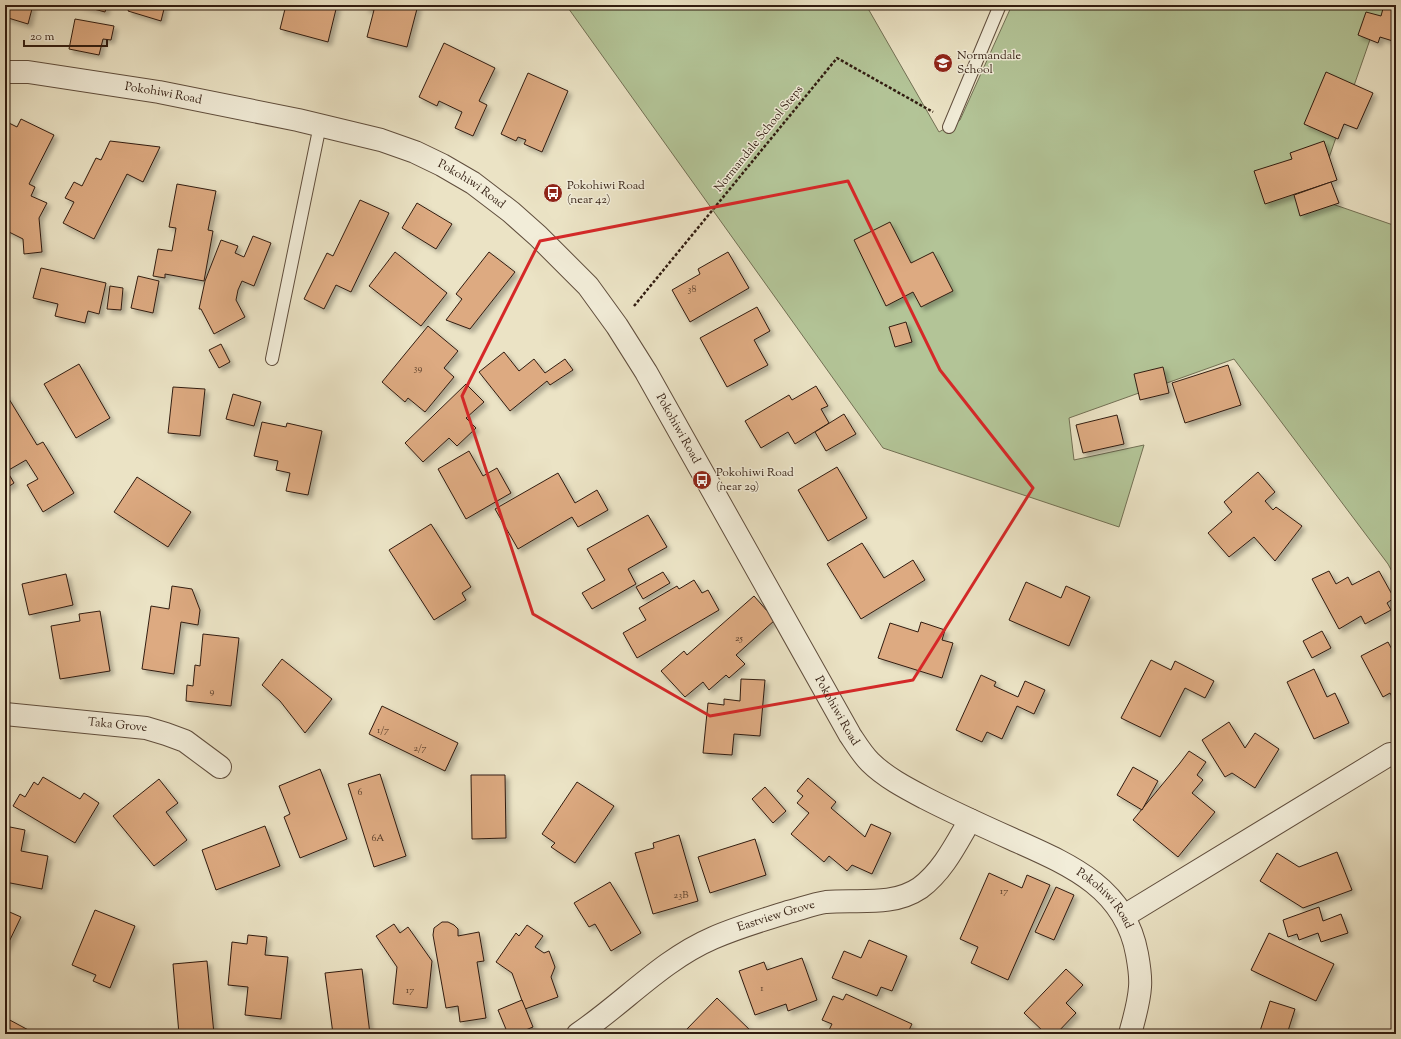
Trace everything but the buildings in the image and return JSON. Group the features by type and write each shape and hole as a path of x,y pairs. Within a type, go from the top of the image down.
{"street":[{"name":"Pokohiwi Road","path":"5,72 28,72 159,92 298,120 381,140 415,152 442,165 473,183 511,212 538,236 588,286 617,326 646,372 850,735 870,762 888,777 944,808 1059,860 1082,873 1100,888 1124,916 1135,944 1139,967 1140,987 1137,1009 1130,1034"},
{"name":"Taka Grove","path":"5,714 146,728 185,741 220,767"},
{"path":"1124,916 1390,754"},
{"name":"Eastview Grove","path":"578,1034 665,967 682,955 712,938 749,924 826,902 871,902 906,896 920,888 936,874 970,820"}],"lane":[{"path":"949,127 1000,5"},
{"path":"272,359 320,126"}],"path":[{"name":"Normandale School Steps","path":"617,326 837,58 937,114"}],"highlighted area":[{"path":"848,181 940,370 1033,488 913,680 710,716 533,614 462,396 540,241"}],"green space":[{"path":"566,5 866,5 939,132 960,120 1012,5 1396,5 1374,28 1315,198 1396,226 1396,579 1388,564 1234,359 1069,418 1074,460 1144,445 1119,527 883,448"}],"place":[{"name":"Normandale School","path":"943,63"},
{"name":"Pokohiwi Road (near 42)","path":"553,193"},
{"name":"Pokohiwi Road (near 29)","path":"702,480"}]}
